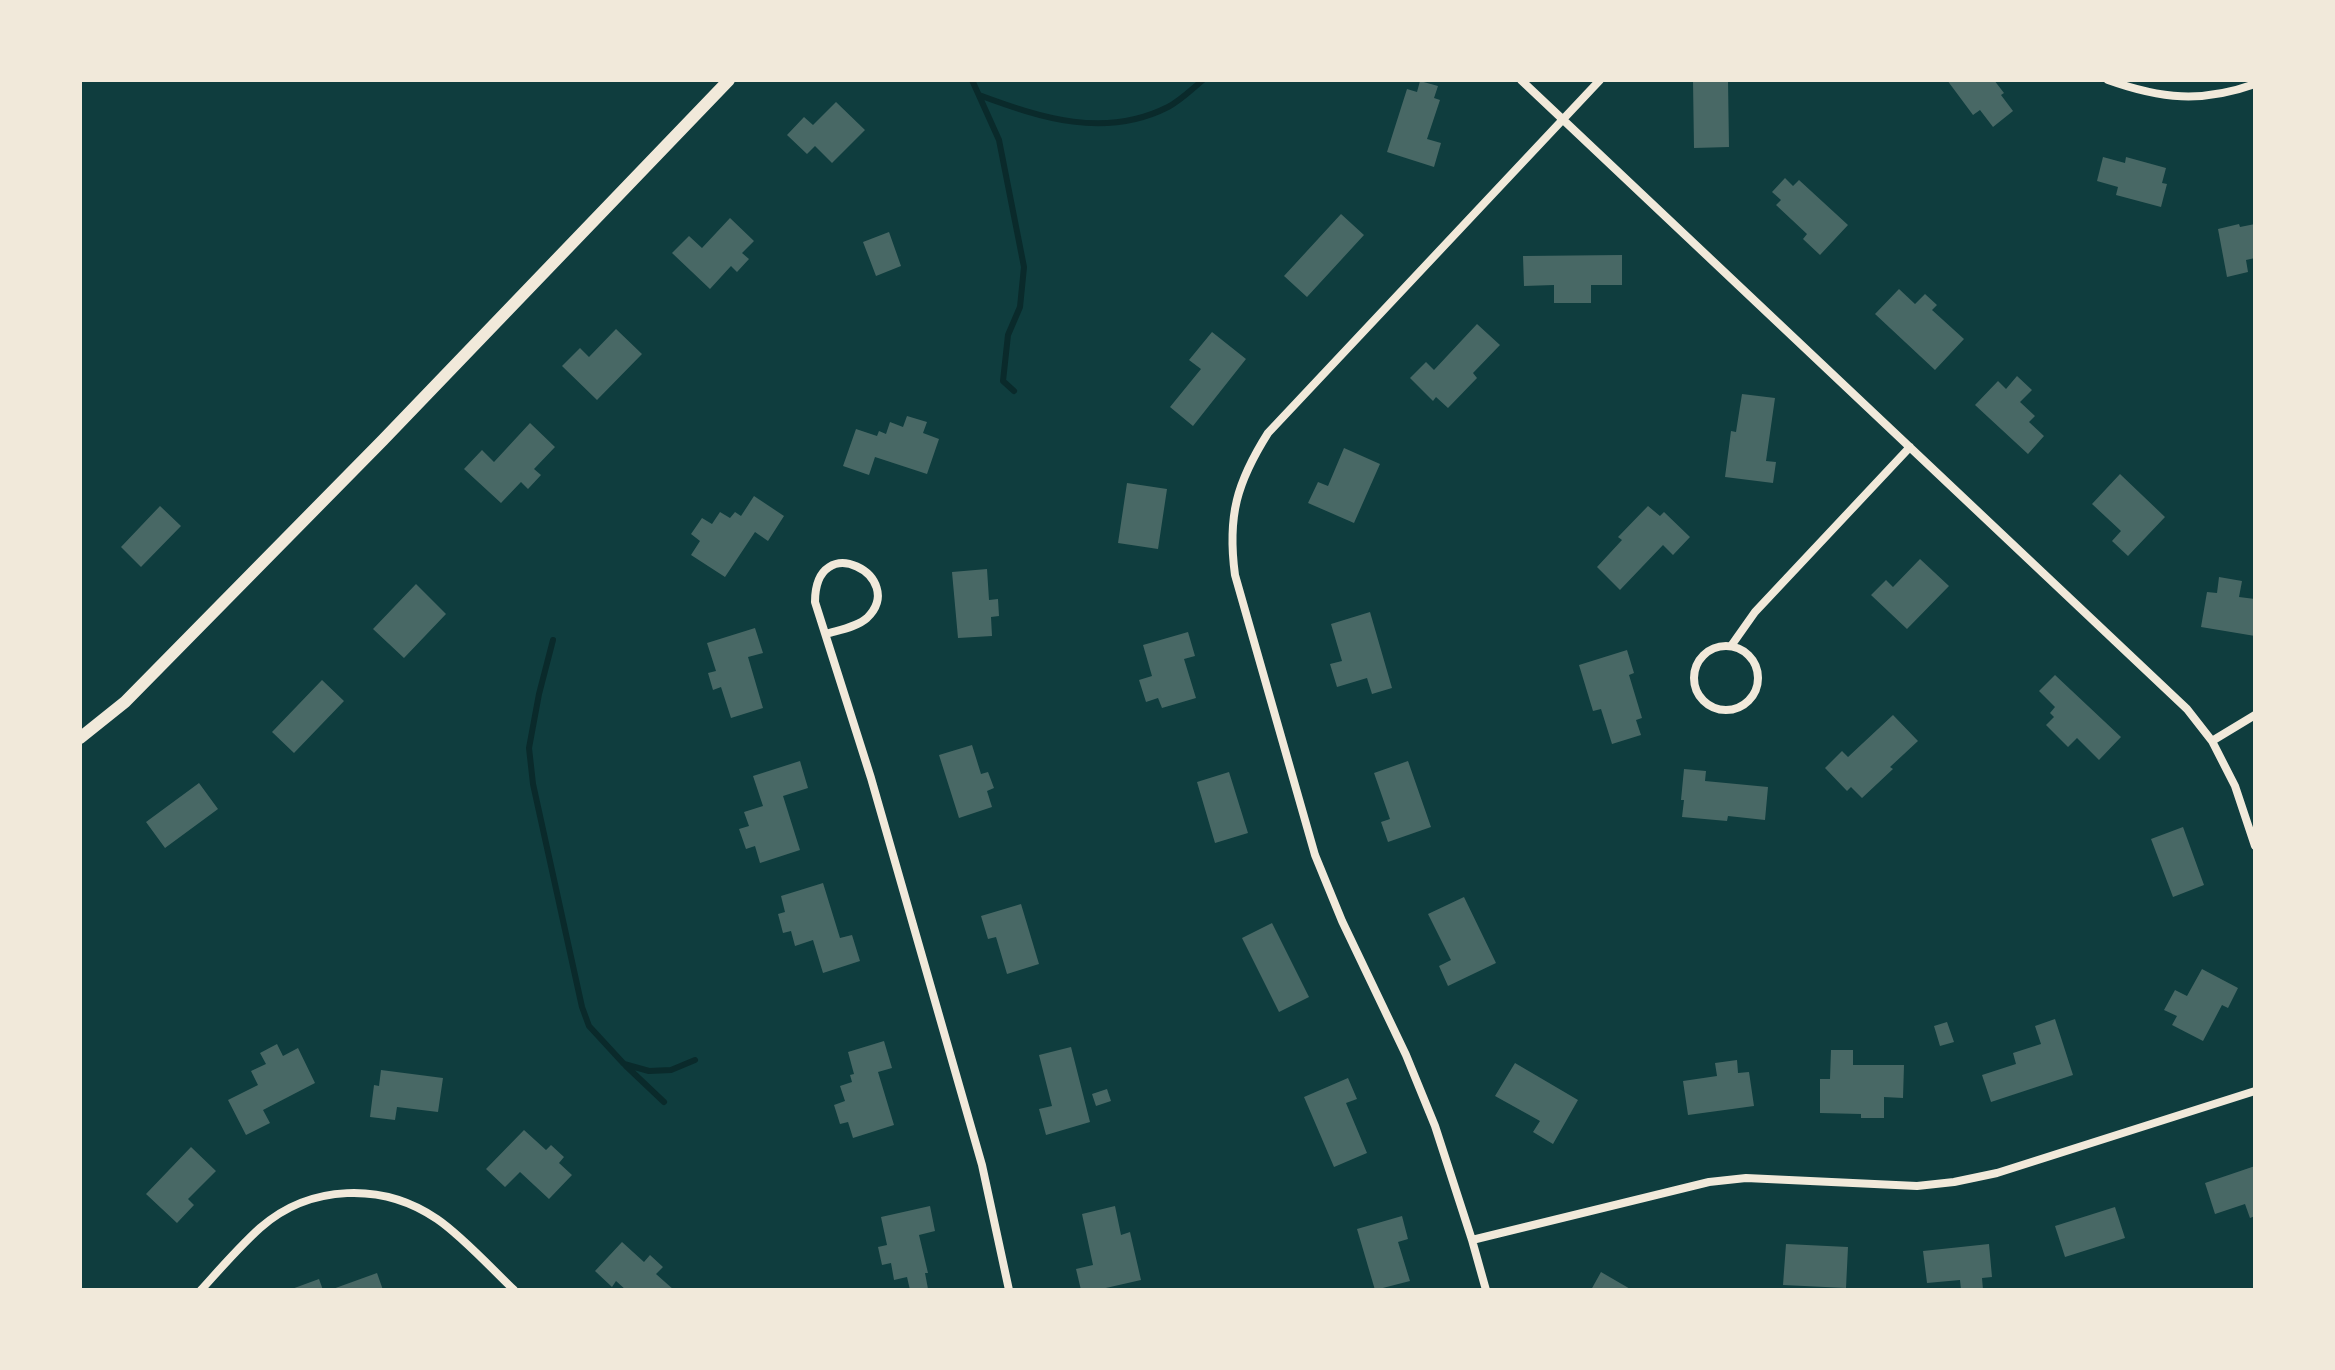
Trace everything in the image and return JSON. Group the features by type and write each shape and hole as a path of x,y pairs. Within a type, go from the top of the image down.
{"street":[{"path":"80,738 136,691 383,440 729,80"},
{"path":"1521,80 2187,709 2212,741 2235,786 2255,846"},
{"path":"1486,1290 1435,1126 1315,855 1235,575 1233,520 1239,490 1250,461 1268,433 1600,80"},
{"path":"2108,80 2142,92 2170,97 2202,97 2234,92 2255,84"},
{"path":"1731,646 1755,612 1910,447"},
{"path":"826,634 855,625 867,618 875,606 875,582 869,573 855,564 832,566 823,572 815,587 815,602 871,778 982,1165 1009,1290"},
{"path":"1719,646 1731,646 1746,652 1753,660 1757,668 1757,687 1753,697 1742,707 1714,709 1701,700 1696,690 1693,678 1695,667 1704,654 1719,646"},
{"path":"2212,741 2255,715"},
{"path":"1472,1240 1709,1182 1746,1178 1917,1186 1954,1182 1997,1173 2255,1091"},
{"path":"201,1290 261,1227 285,1210 340,1192 394,1197 416,1206 439,1221 514,1290"}],"building":[{"path":"1728,80 1729,147 1694,148 1693,81"},
{"path":"1947,80 1994,80 2013,111 1993,127 1980,110 1973,115"},
{"path":"1420,81 1438,86 1434,98 1440,100 1427,139 1441,143 1434,167 1387,152 1407,89 1417,92"},
{"path":"836,102 865,130 832,163 815,146 807,154 787,135 804,117 813,125"},
{"path":"2103,157 2125,163 2126,157 2166,168 2162,183 2167,184 2161,207 2116,195 2118,187 2097,181"},
{"path":"1785,178 1793,186 1799,180 1848,225 1820,255 1803,239 1807,234 1776,205 1781,200 1772,192"},
{"path":"1341,214 1364,235 1307,297 1284,276"},
{"path":"730,218 754,241 742,253 749,259 737,272 731,266 710,289 672,253 689,236 702,248"},
{"path":"2239,224 2240,227 2255,224 2255,258 2246,260 2248,272 2227,277 2218,229"},
{"path":"889,232 901,266 876,276 863,242"},
{"path":"1622,255 1622,285 1591,285 1591,303 1554,303 1554,285 1524,286 1523,256"},
{"path":"1899,289 1915,304 1925,294 1937,305 1932,310 1964,339 1935,370 1875,314"},
{"path":"1477,324 1500,345 1473,373 1477,378 1448,408 1436,397 1433,401 1410,378 1426,362 1434,370"},
{"path":"616,329 642,354 597,400 562,366 580,348 589,357"},
{"path":"1212,332 1246,359 1193,426 1170,407 1201,369 1189,360"},
{"path":"2017,376 2032,390 2020,402 2035,416 2029,422 2044,436 2028,454 1975,405 1998,381 2006,389"},
{"path":"1742,394 1775,398 1766,461 1776,462 1773,483 1725,477 1731,431 1736,432"},
{"path":"907,416 927,422 923,433 939,439 927,474 875,457 869,475 843,466 856,429 877,436 879,431 886,434 890,422 903,427"},
{"path":"530,423 555,447 534,469 541,475 528,489 521,482 501,503 464,469 482,450 494,462"},
{"path":"1344,448 1380,464 1354,523 1308,503 1318,482 1328,486"},
{"path":"2120,474 2165,517 2128,556 2112,541 2121,531 2092,504"},
{"path":"1127,483 1167,489 1158,549 1118,543"},
{"path":"754,496 784,516 768,541 755,532 725,577 691,555 700,541 691,534 702,518 712,524 720,512 730,518 735,512 741,516"},
{"path":"160,506 181,526 141,567 121,547"},
{"path":"1648,506 1660,516 1664,512 1690,537 1673,555 1663,545 1620,590 1597,567 1622,540 1618,537"},
{"path":"1920,559 1949,586 1907,629 1871,595 1886,580 1893,587"},
{"path":"987,569 989,600 998,599 999,616 991,617 992,636 958,638 952,572"},
{"path":"2219,577 2242,581 2239,597 2255,599 2255,636 2201,627 2207,592 2217,593"},
{"path":"416,584 446,614 404,658 373,629"},
{"path":"1370,612 1392,688 1372,694 1367,678 1337,687 1330,664 1342,661 1331,624"},
{"path":"755,628 763,653 748,657 763,708 731,718 721,687 713,690 708,673 716,671 707,643"},
{"path":"1188,632 1195,656 1184,659 1196,698 1162,708 1158,698 1146,702 1139,680 1152,676 1143,645"},
{"path":"1627,650 1634,673 1629,675 1642,718 1636,720 1641,735 1612,744 1601,709 1593,711 1579,665"},
{"path":"2055,675 2121,737 2099,760 2077,738 2068,747 2046,725 2054,717 2050,713 2055,707 2039,691"},
{"path":"322,680 344,701 294,753 272,732"},
{"path":"1893,715 1918,741 1862,798 1851,787 1847,791 1825,768 1842,751 1848,757"},
{"path":"972,745 981,774 988,772 994,788 987,791 992,807 959,818 939,755"},
{"path":"800,761 808,788 783,796 800,850 760,863 755,846 746,849 739,829 749,826 744,812 763,806 753,776"},
{"path":"1408,761 1431,827 1388,842 1381,822 1390,819 1374,773"},
{"path":"1684,769 1706,771 1705,781 1768,787 1765,820 1728,816 1727,821 1682,817"},
{"path":"1229,772 1248,833 1215,843 1197,782"},
{"path":"199,783 218,809 165,848 146,822"},
{"path":"2183,827 2204,885 2173,897 2151,839"},
{"path":"823,883 840,938 852,935 860,961 823,973 813,940 795,946 791,931 783,933 778,914 785,912 781,896"},
{"path":"1464,897 1496,963 1448,986 1439,966 1451,960 1428,914"},
{"path":"1021,904 1039,964 1007,974 996,937 988,939 981,916"},
{"path":"1272,923 1309,997 1279,1012 1242,938"},
{"path":"2202,969 2238,988 2228,1008 2222,1005 2203,1041 2172,1025 2177,1016 2164,1010 2175,990 2187,996"},
{"path":"2055,1019 2073,1075 1991,1102 1982,1075 2016,1064 2013,1053 2041,1044 2035,1026"},
{"path":"1947,1022 1954,1042 1940,1046 1934,1026"},
{"path":"884,1041 892,1068 878,1072 894,1125 853,1138 848,1122 840,1124 834,1105 845,1101 840,1086 852,1082 850,1075 854,1074 848,1052"},
{"path":"277,1044 283,1056 298,1048 315,1083 263,1110 270,1123 246,1135 228,1100 258,1085 251,1071 266,1064 260,1053"},
{"path":"1071,1047 1090,1122 1046,1135 1039,1109 1052,1106 1039,1055"},
{"path":"1831,1050 1853,1050 1853,1065 1904,1065 1903,1098 1884,1097 1884,1118 1820,1113 1820,1079 1830,1079"},
{"path":"1737,1060 1738,1073 1749,1072 1754,1106 1688,1115 1683,1081 1717,1076 1715,1063"},
{"path":"1515,1063 1578,1100 1553,1144 1533,1132 1540,1121 1495,1096"},
{"path":"381,1070 443,1078 438,1112 397,1107 395,1120 370,1117 374,1085 379,1086"},
{"path":"1348,1078 1357,1099 1346,1103 1367,1153 1334,1167 1304,1097"},
{"path":"1107,1089 1111,1101 1096,1106 1092,1094"},
{"path":"524,1130 546,1150 551,1145 564,1157 559,1163 572,1175 549,1199 520,1172 505,1187 486,1169"},
{"path":"191,1147 216,1171 188,1199 194,1205 177,1223 146,1194"},
{"path":"2255,1166 2255,1216 2250,1218 2245,1204 2215,1214 2205,1183"},
{"path":"930,1206 935,1231 919,1235 928,1273 925,1273 928,1289 910,1290 907,1277 894,1280 891,1263 882,1265 878,1247 887,1245 881,1217"},
{"path":"1115,1206 1121,1235 1130,1232 1141,1280 1097,1290 1081,1290 1076,1269 1093,1265 1082,1214"},
{"path":"2115,1207 2125,1238 2065,1257 2055,1226"},
{"path":"1402,1216 1408,1239 1398,1242 1410,1281 1375,1290 1357,1229"},
{"path":"622,1242 644,1262 650,1255 663,1267 656,1274 674,1290 626,1290 616,1281 612,1287 595,1271"},
{"path":"1786,1244 1848,1247 1846,1288 1783,1285"},
{"path":"1989,1244 1992,1277 1982,1278 1983,1290 1961,1290 1960,1280 1927,1283 1923,1251"},
{"path":"1601,1272 1632,1290 1591,1290"},
{"path":"377,1273 383,1290 330,1290"},
{"path":"319,1279 323,1290 289,1290"}],"waterway":[{"path":"972,80 999,140 1024,267 1020,307 1008,335 1003,381 1014,391"},
{"path":"979,95 1026,111 1073,122 1121,122 1168,107 1203,80"},
{"path":"553,640 529,748 533,784 582,1007 589,1026 624,1064 649,1071 671,1070 695,1060"},
{"path":"626,1066 664,1102"}]}
